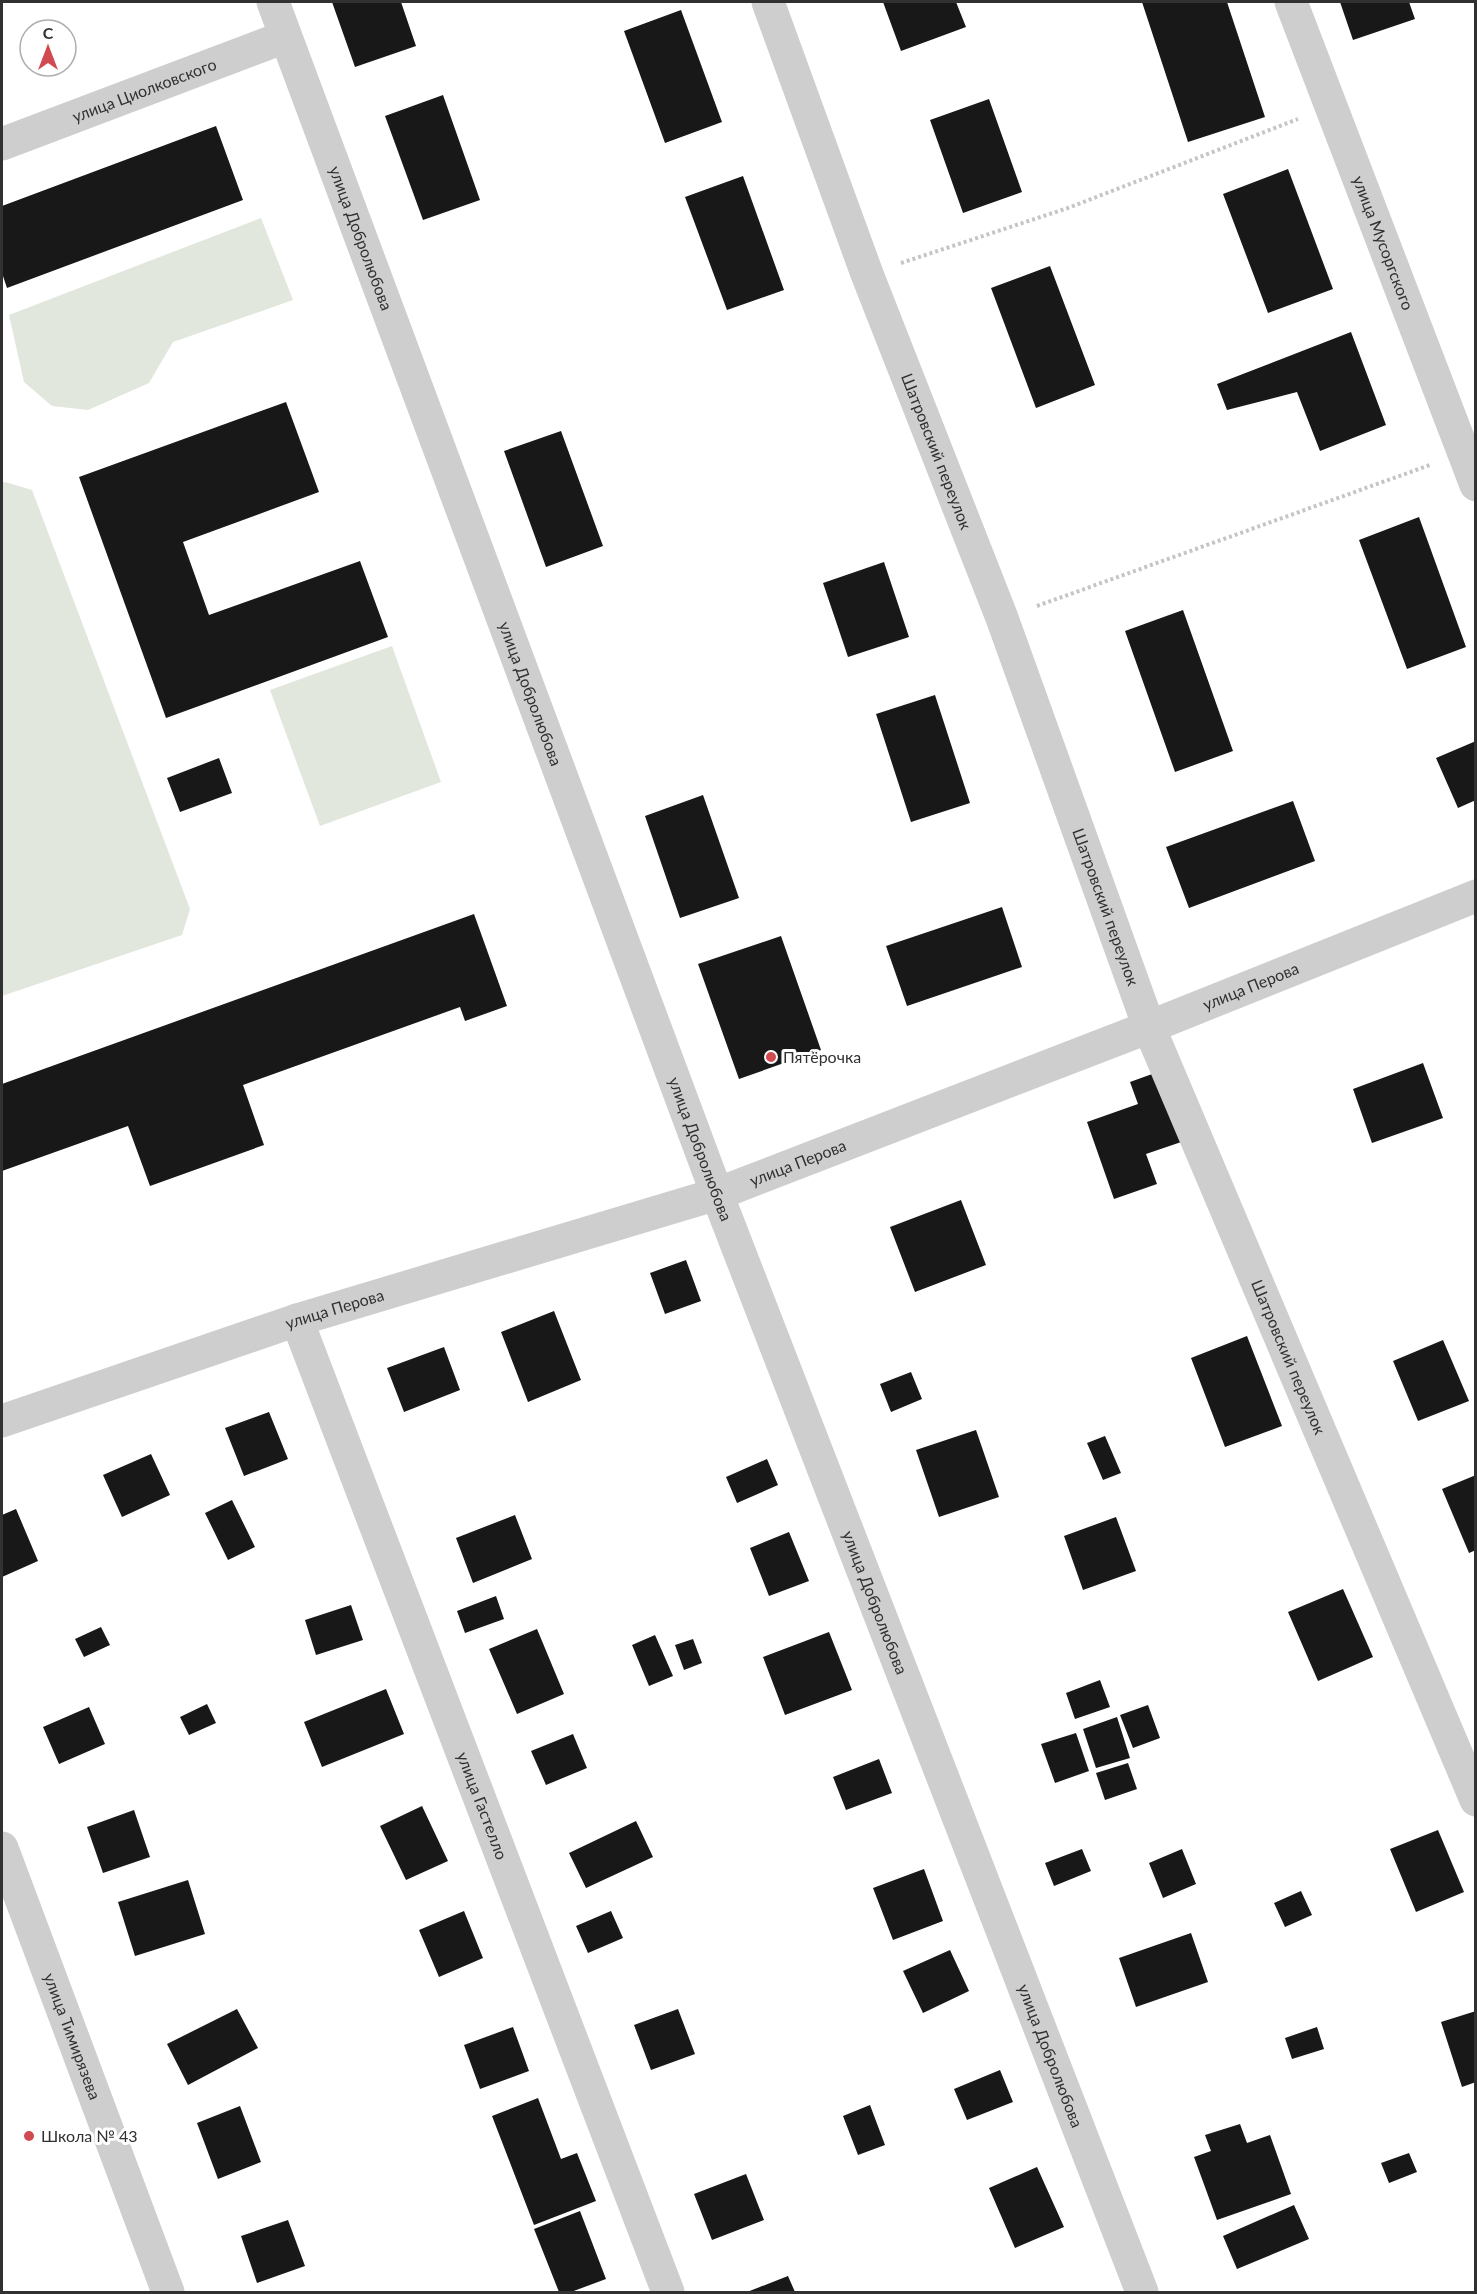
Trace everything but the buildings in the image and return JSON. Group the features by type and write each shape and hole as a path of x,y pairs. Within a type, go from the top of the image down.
{"street":[{"name":"улица Добролюбова","path":"273,2 717,1194 1142,2292"},
{"name":"Шатровский переулок","path":"768,2 867,274 1002,618 1149,1027 1476,1800"},
{"name":"улица Мусоргского","path":"1291,2 1476,485"},
{"name":"улица Циолковского","path":"2,144 285,37"},
{"name":"улица Перова","path":"2,1421 297,1320 717,1194 1149,1027 1476,896"},
{"name":"улица Гастелло","path":"297,1320 668,2292"},
{"name":"улица Тимирязева","path":"2,1848 168,2292"}],"path":[{"path":"867,274 1068,208 1331,106"},
{"path":"1002,618 1465,453"}],"shaded area":[{"path":"261,218 293,300 173,342 149,383 88,410 52,406 24,382 9,315"},
{"path":"2,483 32,490 190,909 182,935 2,996"},
{"path":"392,646 441,782 320,826 270,690"}],"place":[{"name":"Пятёрочка","path":"771,1057"},
{"name":"Школа № 43","path":"29,2136"}]}
